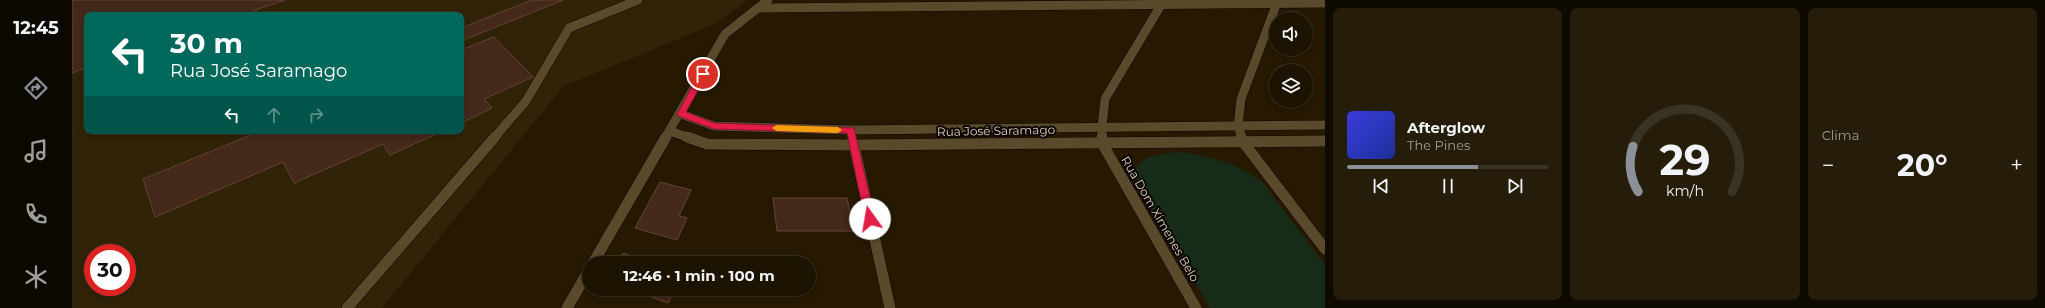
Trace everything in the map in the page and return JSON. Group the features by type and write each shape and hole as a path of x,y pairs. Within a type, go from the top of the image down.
{"street":[{"path":"347,308 526,101 569,28 638,0"},
{"path":"597,256 681,114 725,34 768,0"},
{"path":"758,8 1163,2 1325,3"},
{"path":"1102,143 1102,127 1106,99 1163,2"},
{"path":"1277,2 1241,99 1238,126 1243,142 1325,249"},
{"name":"Rua José Saramago","path":"681,114 714,126 850,130 1325,125"},
{"path":"850,130 890,308"},
{"name":"Rua José Saramago","path":"670,132 707,144 854,146 1325,141"},
{"name":"Rua Dom Ximenes Belo","path":"1102,143 1196,308"},
{"path":"567,308 582,282"}],"shaded area":[{"path":"72,0 747,0 715,24 564,86 382,308 72,308"}],"green space":[{"path":"1179,152 1213,158 1233,165 1263,183 1325,265 1325,308 1210,308 1137,184 1134,171 1142,161 1147,158 1159,154"}],"building":[{"path":"72,0 285,0 250,12 84,12 84,68 72,73"},
{"path":"532,0 563,0 464,40 464,27"},
{"path":"494,37 533,77 484,99 492,108 464,122 464,49"},
{"path":"254,134 436,134 390,155 383,144 294,183 283,162 155,217 143,179"},
{"path":"660,182 691,190 679,216 687,218 677,240 635,228"},
{"path":"773,198 847,198 854,231 777,231"},
{"path":"623,253 632,256 621,256"},
{"path":"648,296 672,296 668,303"}],"slow traffic":[{"path":"776,128 838,130"}],"route":[{"path":"703,74 681,114 714,126 850,130 870,219"}]}
